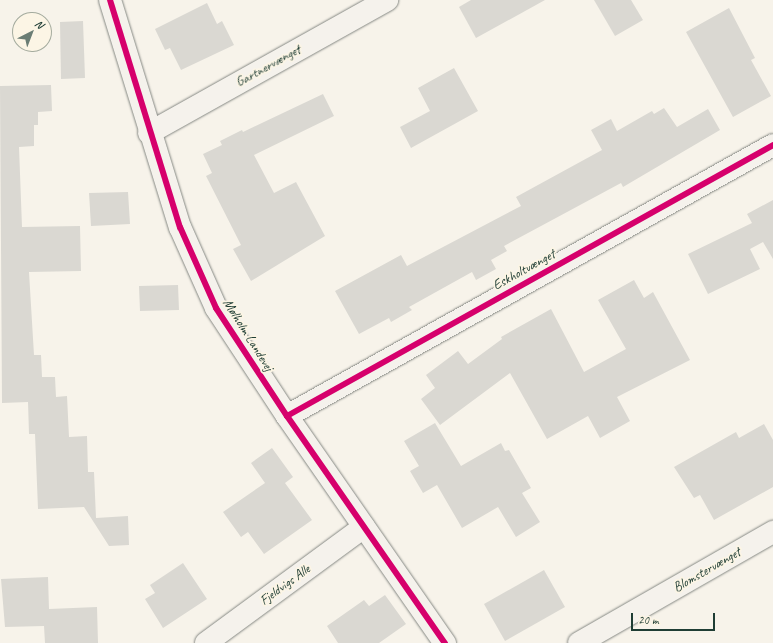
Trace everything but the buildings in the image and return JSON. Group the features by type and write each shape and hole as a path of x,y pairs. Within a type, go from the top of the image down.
{"street":[{"name":"Mølholm Landevej","path":"110,0 149,133 180,228 216,308 286,416 445,643"},
{"name":"Gartnervænget","path":"149,133 387,0"},
{"name":"Eskholtvænget","path":"286,416 773,145"},
{"name":"Fjeldvigs Alle","path":"206,643 364,527"},
{"name":"Blomstervænget","path":"579,643 773,532"}],"cycle path":[{"path":"110,0 180,227 216,308 287,416 445,643"},
{"path":"287,416 773,145"}]}
